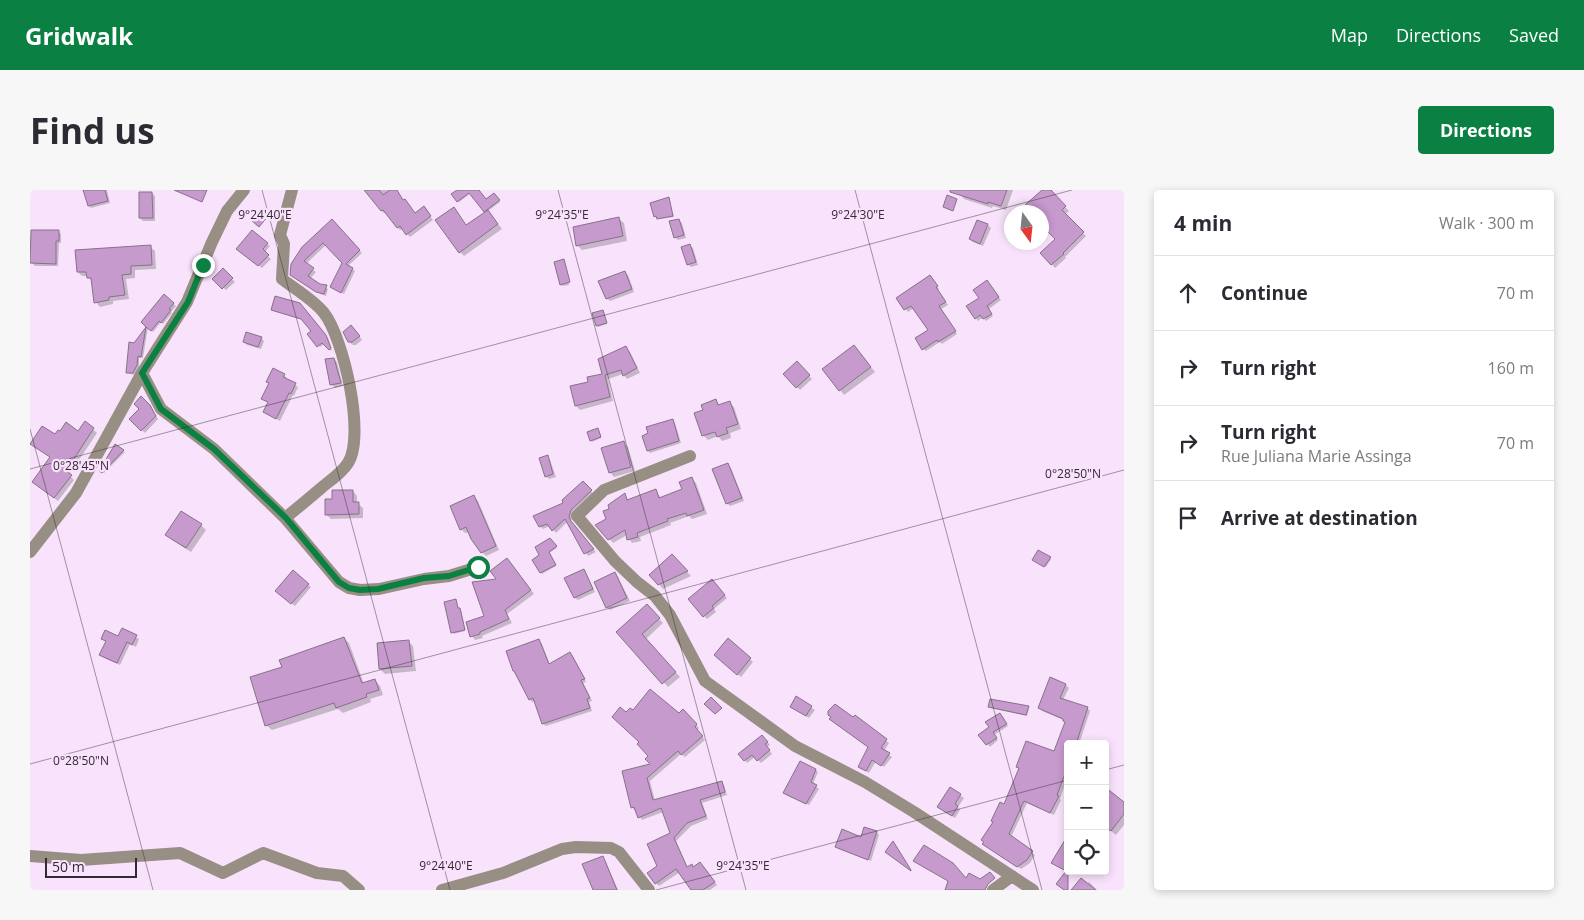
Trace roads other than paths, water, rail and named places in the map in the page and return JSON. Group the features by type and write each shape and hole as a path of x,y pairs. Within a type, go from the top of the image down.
{"street":[{"path":"30,552 76,494 142,373 188,302 212,242 227,211 244,190"},
{"path":"286,518 336,476 349,462 355,430 348,378 339,341 324,312 282,279 284,244 280,235 292,190"},
{"path":"142,373 161,409 214,449 286,518 339,582 349,588 360,590 378,589 416,580 449,576 478,567"},
{"path":"690,456 604,490 577,516 615,561 655,596 670,615 705,681 795,746 865,782 1033,890"},
{"path":"442,890 503,874 562,849 576,847 611,848 619,852 649,890"},
{"path":"30,856 81,860 180,853 223,872 263,854 317,873 343,876 360,890"},
{"path":"993,890 1012,876"}]}
